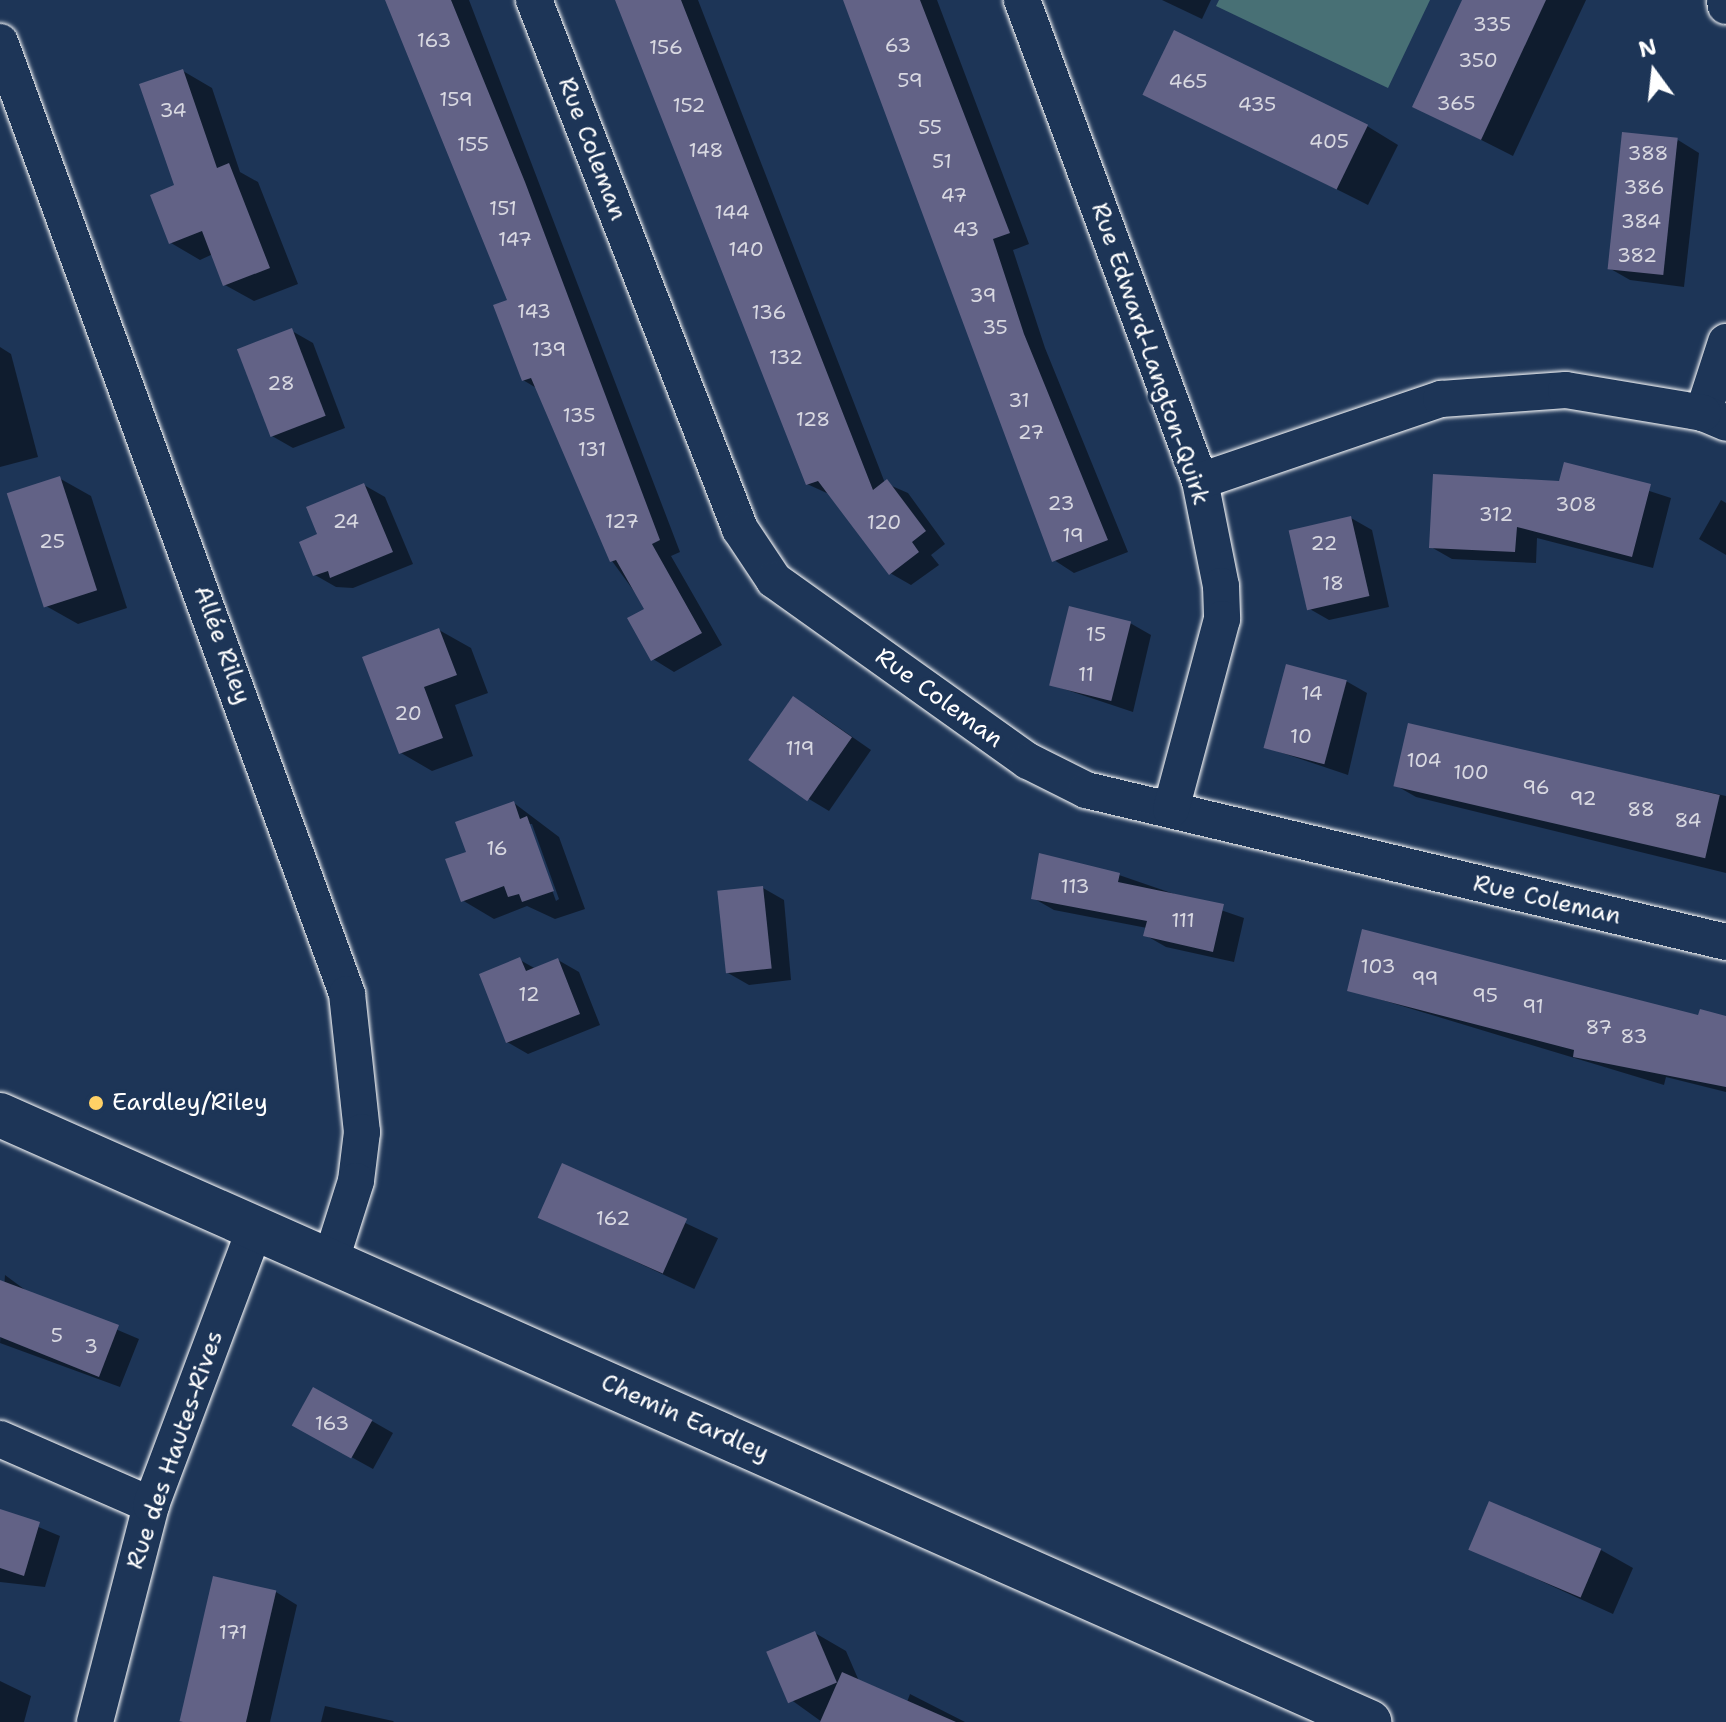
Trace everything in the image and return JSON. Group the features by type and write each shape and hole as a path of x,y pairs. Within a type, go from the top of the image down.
{"main road":[{"name":"Chemin Eardley","path":"0,1115 1369,1722"}],"street":[{"name":"Rue Coleman","path":"534,0 754,557 774,580 1028,761 1086,790 1726,942"},
{"name":"Rue Edward-Langton-Quirk","path":"1022,0 1200,481 1222,619 1171,809"},
{"name":"Allée Riley","path":"0,42 347,994 362,1132 356,1181 331,1260"},
{"path":"1200,481 1441,399 1566,390 1714,418 1726,342"},
{"name":"Rue des Hautes-Rives","path":"95,1722 151,1505 255,1229"},
{"path":"0,1439 151,1505"}],"green space":[{"path":"1219,0 1430,0 1388,88 1216,6"}],"building":[{"path":"385,0 451,0 525,182 660,540 652,544 702,633 651,661 627,618 644,609 616,560 610,562 531,378 522,381 493,305 507,300"},
{"path":"615,0 681,0 873,490 887,479 926,531 912,542 919,552 889,575 818,481 806,485"},
{"path":"843,0 920,0 1010,233 993,239 1024,334 1108,540 1052,562"},
{"path":"1462,0 1546,0 1481,140 1412,107"},
{"path":"1174,30 1368,125 1337,189 1142,95"},
{"path":"183,69 217,168 229,163 270,268 223,286 202,231 169,244 150,195 174,185 139,84"},
{"path":"1622,132 1678,138 1663,275 1608,269"},
{"path":"292,328 326,416 271,437 237,349"},
{"path":"1564,462 1651,484 1632,557 1517,527 1515,552 1429,548 1433,474 1559,481"},
{"path":"60,476 97,590 44,607 7,493"},
{"path":"364,483 393,552 330,578 328,571 313,576 299,542 317,534 306,507"},
{"path":"1351,516 1369,596 1307,610 1289,530"},
{"path":"1069,606 1131,621 1111,701 1049,686"},
{"path":"439,628 457,675 424,687 443,738 399,754 362,657"},
{"path":"1286,664 1347,680 1324,764 1263,748"},
{"path":"793,696 852,737 807,801 748,760"},
{"path":"1408,723 1720,795 1705,858 1393,786"},
{"path":"514,801 520,819 527,816 554,891 522,902 519,894 508,897 504,886 461,902 445,859 466,852 455,822"},
{"path":"1039,853 1120,873 1118,882 1224,904 1213,952 1143,936 1147,921 1031,899"},
{"path":"763,886 772,969 726,973 717,891"},
{"path":"1362,929 1698,1015 1700,1009 1726,1016 1726,1087 1573,1057 1574,1050 1347,991"},
{"path":"520,957 526,971 558,958 580,1014 506,1043 479,974"},
{"path":"562,1163 687,1219 663,1274 538,1218"},
{"path":"0,1280 119,1325 99,1377 0,1337"},
{"path":"313,1387 372,1420 351,1458 292,1425"},
{"path":"1489,1501 1601,1549 1581,1597 1468,1550"},
{"path":"0,1509 40,1522 24,1576 0,1568"},
{"path":"213,1576 276,1591 246,1722 179,1721"},
{"path":"815,1631 837,1683 788,1703 766,1652"},
{"path":"842,1672 956,1722 820,1722"}],"place":[{"name":"Eardley/Riley","path":"96,1103"}]}
